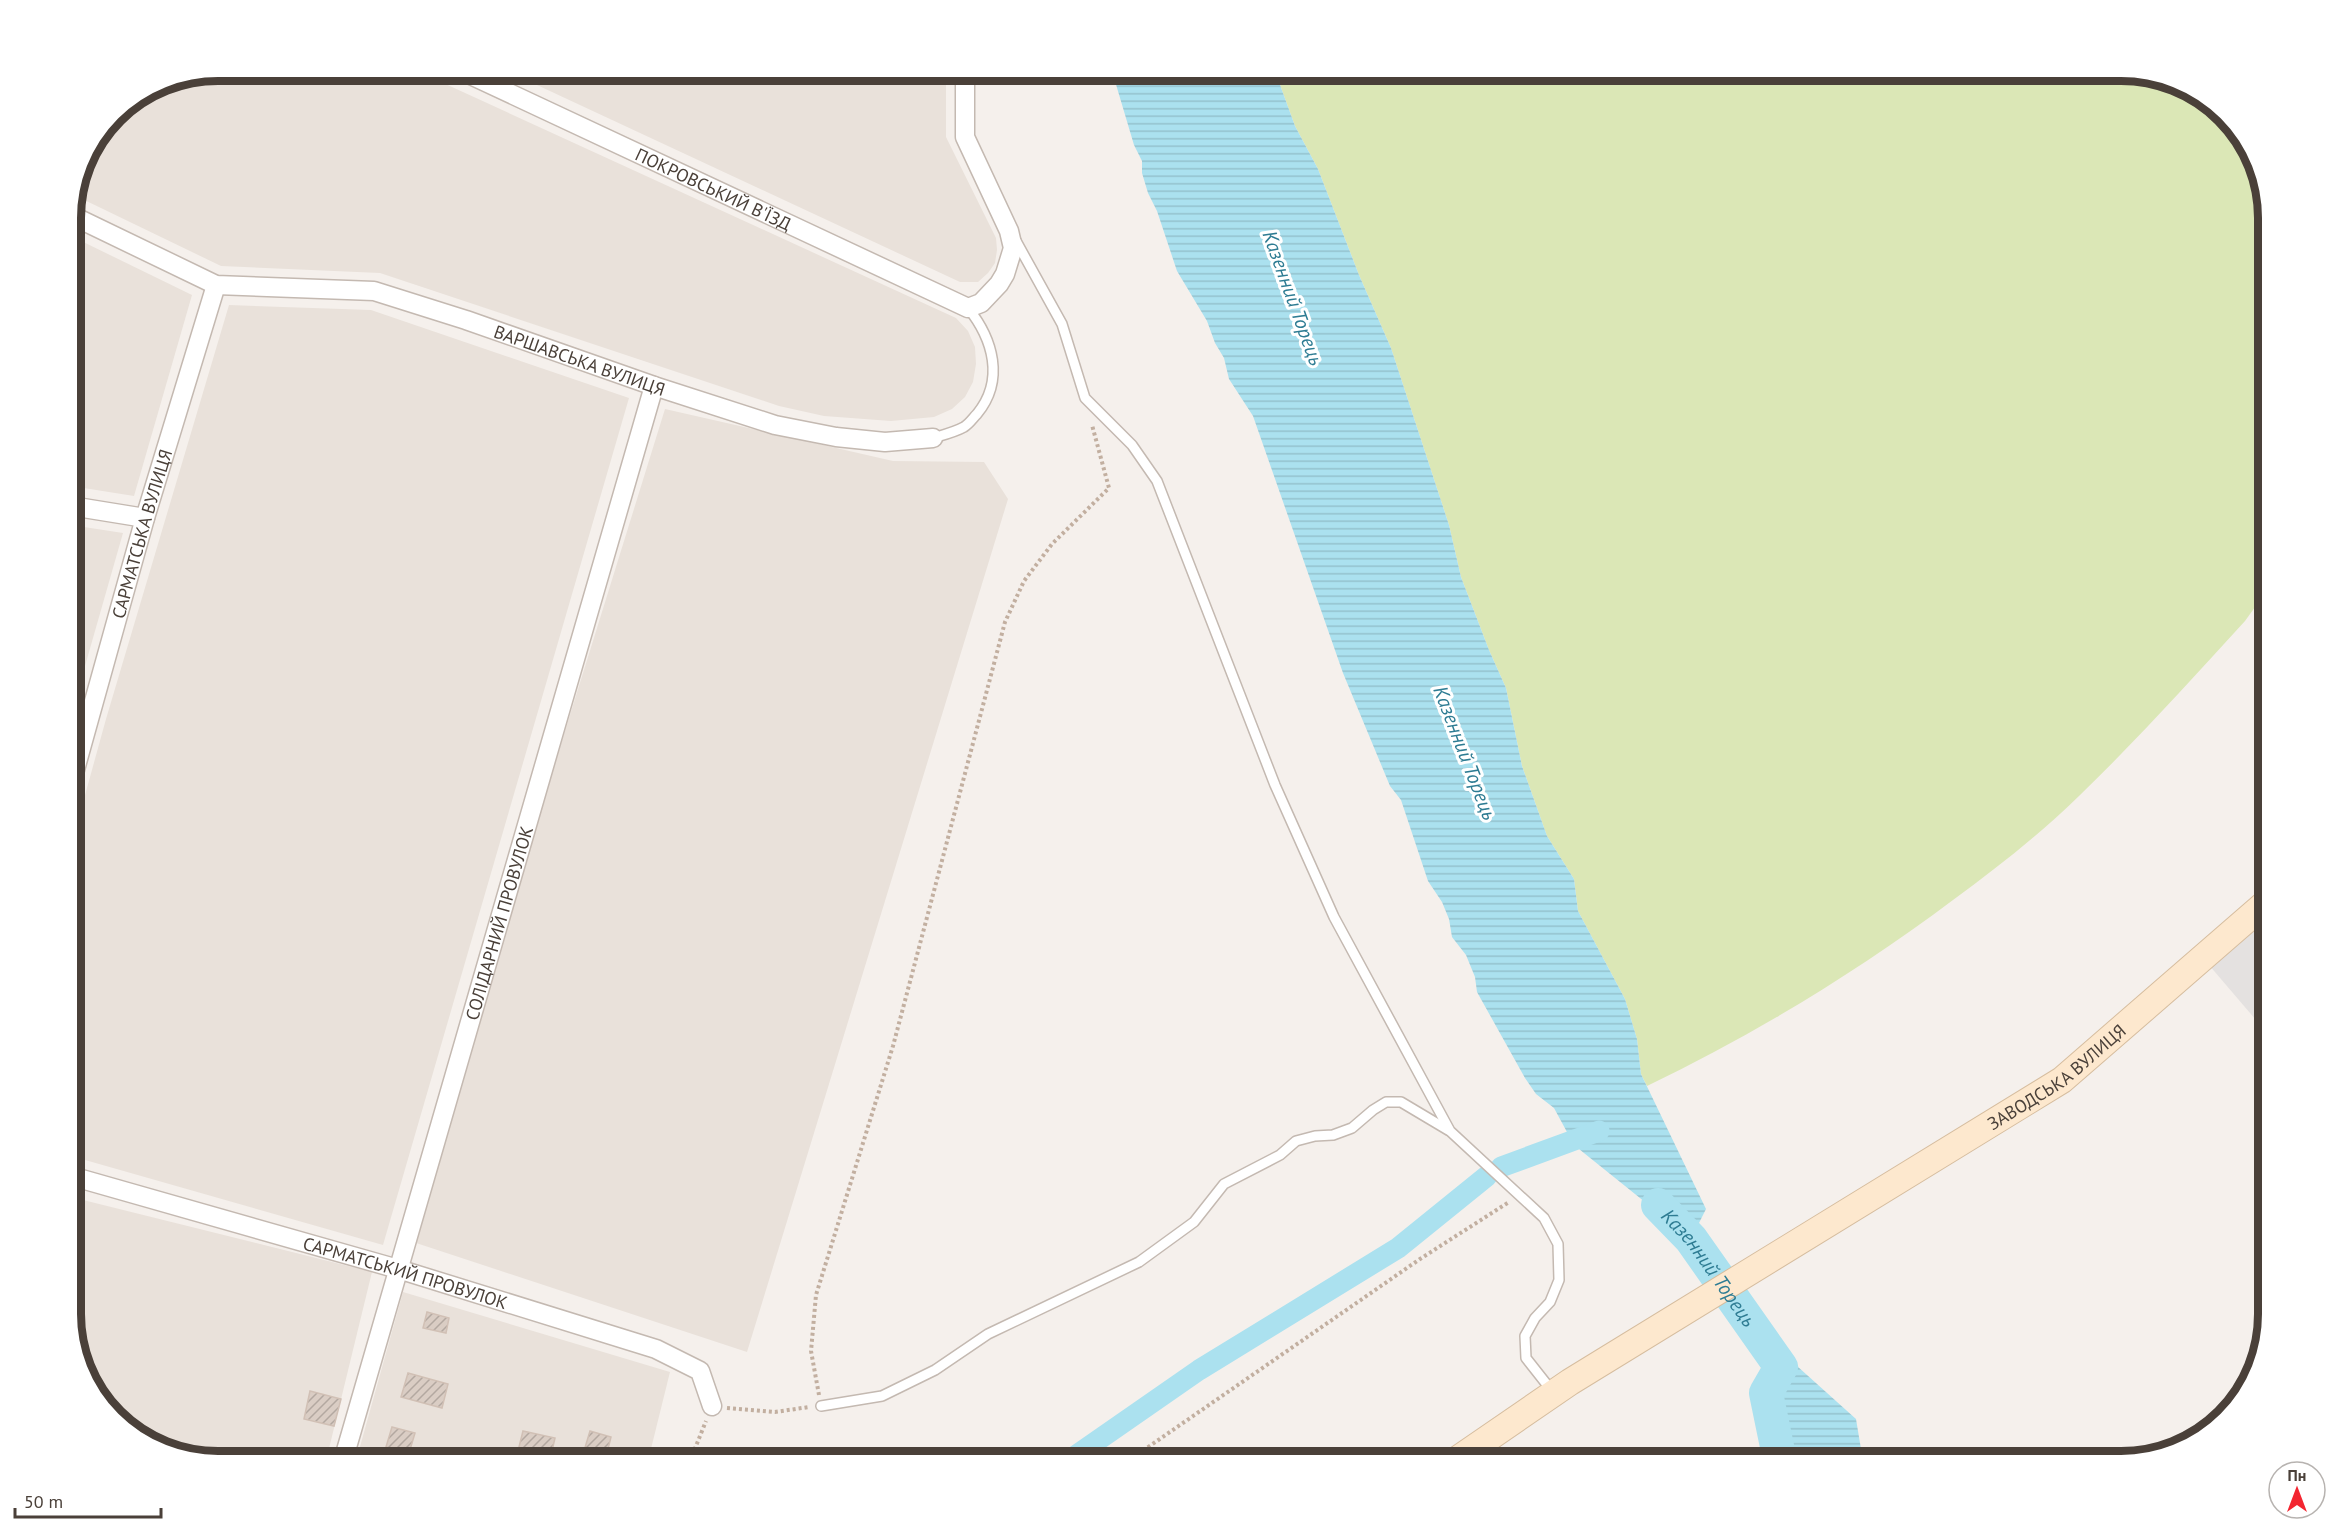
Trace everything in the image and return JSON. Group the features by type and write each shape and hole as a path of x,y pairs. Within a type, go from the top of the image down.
{"street":[{"name":"ПОКРОВСЬКИЙ В'ЇЗД","path":"483,81 968,308"},
{"path":"965,81 965,137 1010,231 1013,248 1005,274 990,295 981,303 968,308"},
{"name":"ВАРШАВСЬКА ВУЛИЦЯ","path":"81,220 216,285 374,291 775,425 836,437 885,442 933,438"},
{"name":"САРМАТСЬКА ВУЛИЦЯ","path":"81,748 145,518 216,285"},
{"name":"СОЛІДАРНИЙ ПРОВУЛОК","path":"346,1451 654,386"},
{"path":"81,508 145,518"},
{"name":"ЗАВОДСЬКА ВУЛИЦЯ","path":"1554,1393 2061,1080 2258,910"},
{"name":"САРМАТСЬКИЙ ПРОВУЛОК","path":"81,1179 398,1269 656,1349 700,1371 712,1406"},
{"path":"1470,1451 1554,1393"}],"lane":[{"path":"1010,231 1062,324 1084,398 1132,445 1157,481 1275,785 1329,907 1450,1131"},
{"name":"ВАРШАВСЬКА ВУЛИЦЯ","path":"933,438 965,426 982,407 993,387 993,358 978,320 968,308"},
{"path":"821,1406 882,1396 935,1370 988,1334 1139,1262 1194,1222 1224,1184 1280,1155 1296,1141 1315,1136 1333,1135 1352,1128 1386,1102 1401,1102 1450,1131 1544,1218 1558,1244 1559,1280 1550,1302 1535,1318 1525,1336 1526,1358 1554,1393"}],"path":[{"path":"694,1451 712,1406 775,1412 821,1406 811,1351 816,1295 893,1046 1005,622 1024,581 1052,544 1080,519 1108,488 1084,398"},
{"path":"1142,1451 1410,1266 1518,1196"}],"shaded area":[{"path":"209,81 439,81 956,318 968,331 975,347 976,364 973,382 965,397 952,409 934,417 891,421 824,416 779,406 380,273 221,266 83,199 88,174 99,150 121,121 135,109 166,91"},
{"path":"528,81 946,81 946,137 996,238 997,250 995,263 978,282 960,282"},
{"path":"81,241 192,295 134,496 81,488"},
{"path":"229,305 371,310 629,398 383,1245 81,1159 81,810"},
{"path":"665,409 893,461 984,462 1008,499 747,1352 407,1240"},
{"path":"81,527 123,533 81,680"},
{"path":"2258,910 2258,1022 2203,958"},
{"path":"81,1199 372,1272 328,1451 218,1451 200,1450 174,1444 157,1437 128,1417 109,1397 91,1366 81,1323"},
{"path":"403,1292 670,1372 650,1451 359,1451"}],"green space":[{"path":"1279,81 2121,81 2139,82 2182,95 2211,115 2235,142 2251,174 2258,209 2258,603 2245,621 2122,753 2064,810 2002,863 1917,927 1842,977 1727,1045 1647,1086 1641,1074 1637,1039 1625,999 1578,911 1574,879 1547,836 1522,766 1506,688 1461,577 1449,525 1391,348 1359,275 1318,169 1295,126"}],"water":[{"path":"1115,81 1279,81 1295,126 1318,169 1359,275 1391,348 1449,525 1461,577 1506,688 1522,766 1547,836 1574,879 1578,911 1625,999 1637,1039 1641,1074 1706,1209 1691,1239 1574,1145 1554,1108 1536,1094 1525,1078 1477,992 1475,977 1466,955 1452,937 1449,919 1442,902 1428,881 1401,800 1390,786 1343,673 1253,416 1229,379 1224,358 1215,343 1207,321 1177,271 1157,211 1148,193 1142,173 1142,161 1134,145"},
{"path":"1797,1366 1856,1419 1861,1451 1761,1451 1765,1368"}],"building":[{"path":"427,1312 449,1318 446,1333 423,1328"},
{"path":"408,1373 448,1384 442,1408 401,1397"},
{"path":"310,1391 341,1399 334,1426 304,1419"},
{"path":"392,1427 415,1433 410,1451 386,1447"},
{"path":"523,1431 555,1438 552,1451 518,1451"},
{"path":"590,1431 611,1437 608,1451 584,1451"}],"waterway":[{"path":"1501,1167 1599,1131"},
{"path":"1082,1451 1199,1370 1398,1248 1487,1176"},
{"name":"Казенний Торець","path":"1658,1205 1691,1239 1781,1367 1766,1393 1778,1451"}]}
